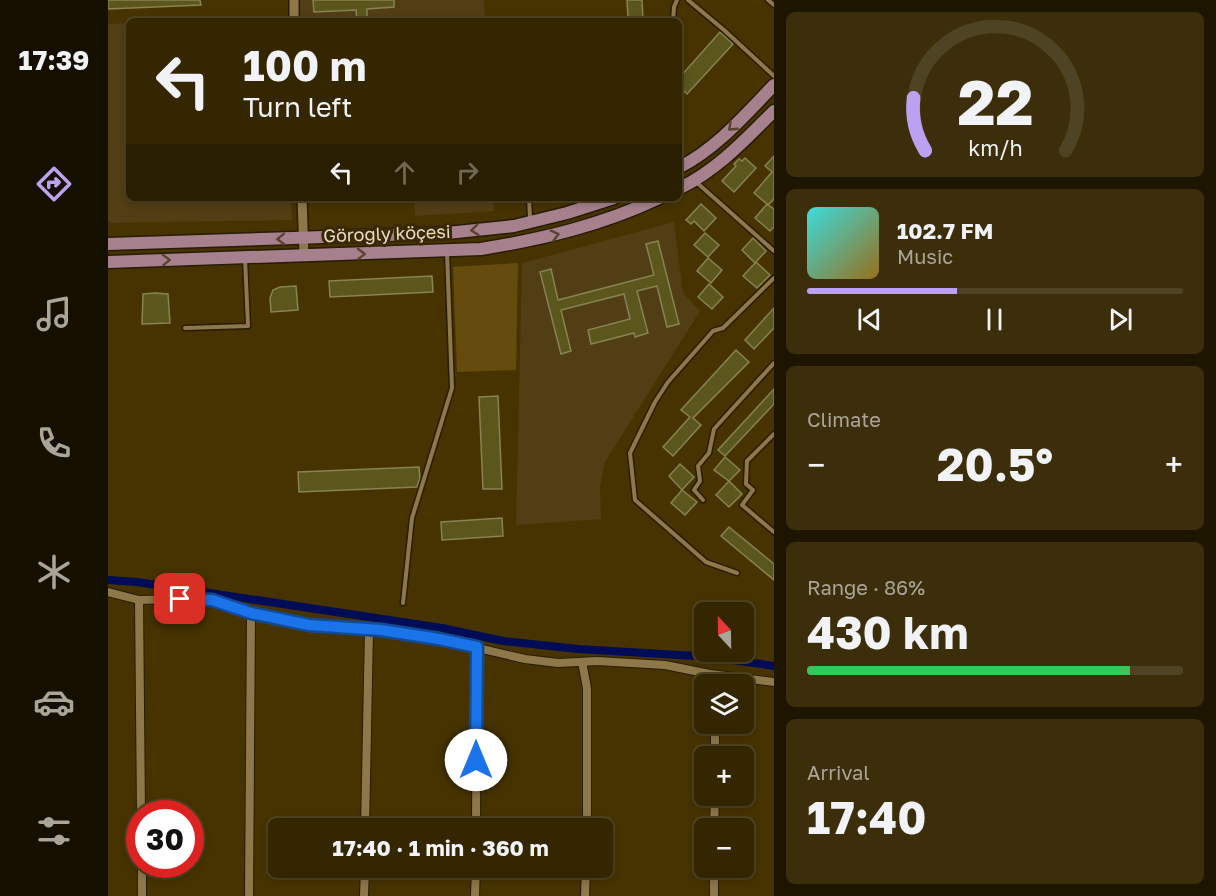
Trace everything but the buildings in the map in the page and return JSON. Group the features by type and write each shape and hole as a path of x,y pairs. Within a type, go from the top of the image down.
{"main road":[{"path":"682,163 704,152 774,85"},
{"path":"682,187 695,181 724,160 774,111"},
{"name":"Görogly köçesi","path":"108,244 447,233 514,226 605,201"},
{"name":"Görogly köçesi","path":"108,261 481,249 528,242 592,225 652,201"}],"street":[{"path":"294,0 294,18"},
{"path":"302,201 304,255"},
{"path":"108,592 139,600 212,600 251,613 309,625 439,639 525,659 558,663 597,661 665,665 711,674"},
{"path":"139,600 141,800"},
{"path":"249,896 251,613"},
{"path":"365,818 369,630"},
{"path":"476,818 477,647"},
{"path":"582,662 587,688 587,818"},
{"path":"754,680 774,682"},
{"path":"142,878 142,896"},
{"path":"364,896 365,878"},
{"path":"475,896 476,878"},
{"path":"585,896 586,878"},
{"path":"714,878 714,896"}],"lane":[{"path":"674,18 674,7 677,0"},
{"path":"688,0 774,76"},
{"path":"768,0 774,5"},
{"path":"695,181 774,251"},
{"path":"530,201 530,222"},
{"path":"403,603 412,518 452,388 447,251"},
{"path":"185,328 248,326 245,257"},
{"path":"737,573 706,562 635,500 630,453 655,402 668,382 713,331 723,328 774,278"},
{"path":"703,500 694,490 700,481 698,466 709,453 714,429 774,363"},
{"path":"774,434 747,461 746,484 753,490 742,505 774,532"}],"shaded area":[{"path":"298,0 484,0 485,18 299,18"},
{"path":"126,23 126,201 291,201 292,220 111,223 108,221 108,24"},
{"path":"414,201 493,201 494,211 415,216"},
{"path":"674,222 683,293 700,311 605,462 600,487 601,519 516,525 522,263"},
{"path":"518,263 516,370 457,372 453,267"}],"waterway":[{"path":"108,580 137,582 442,628 503,641 578,649 713,657 774,666"}],"route":[{"path":"180,599 212,600 251,613 309,625 381,630 477,647 476,760"}]}
